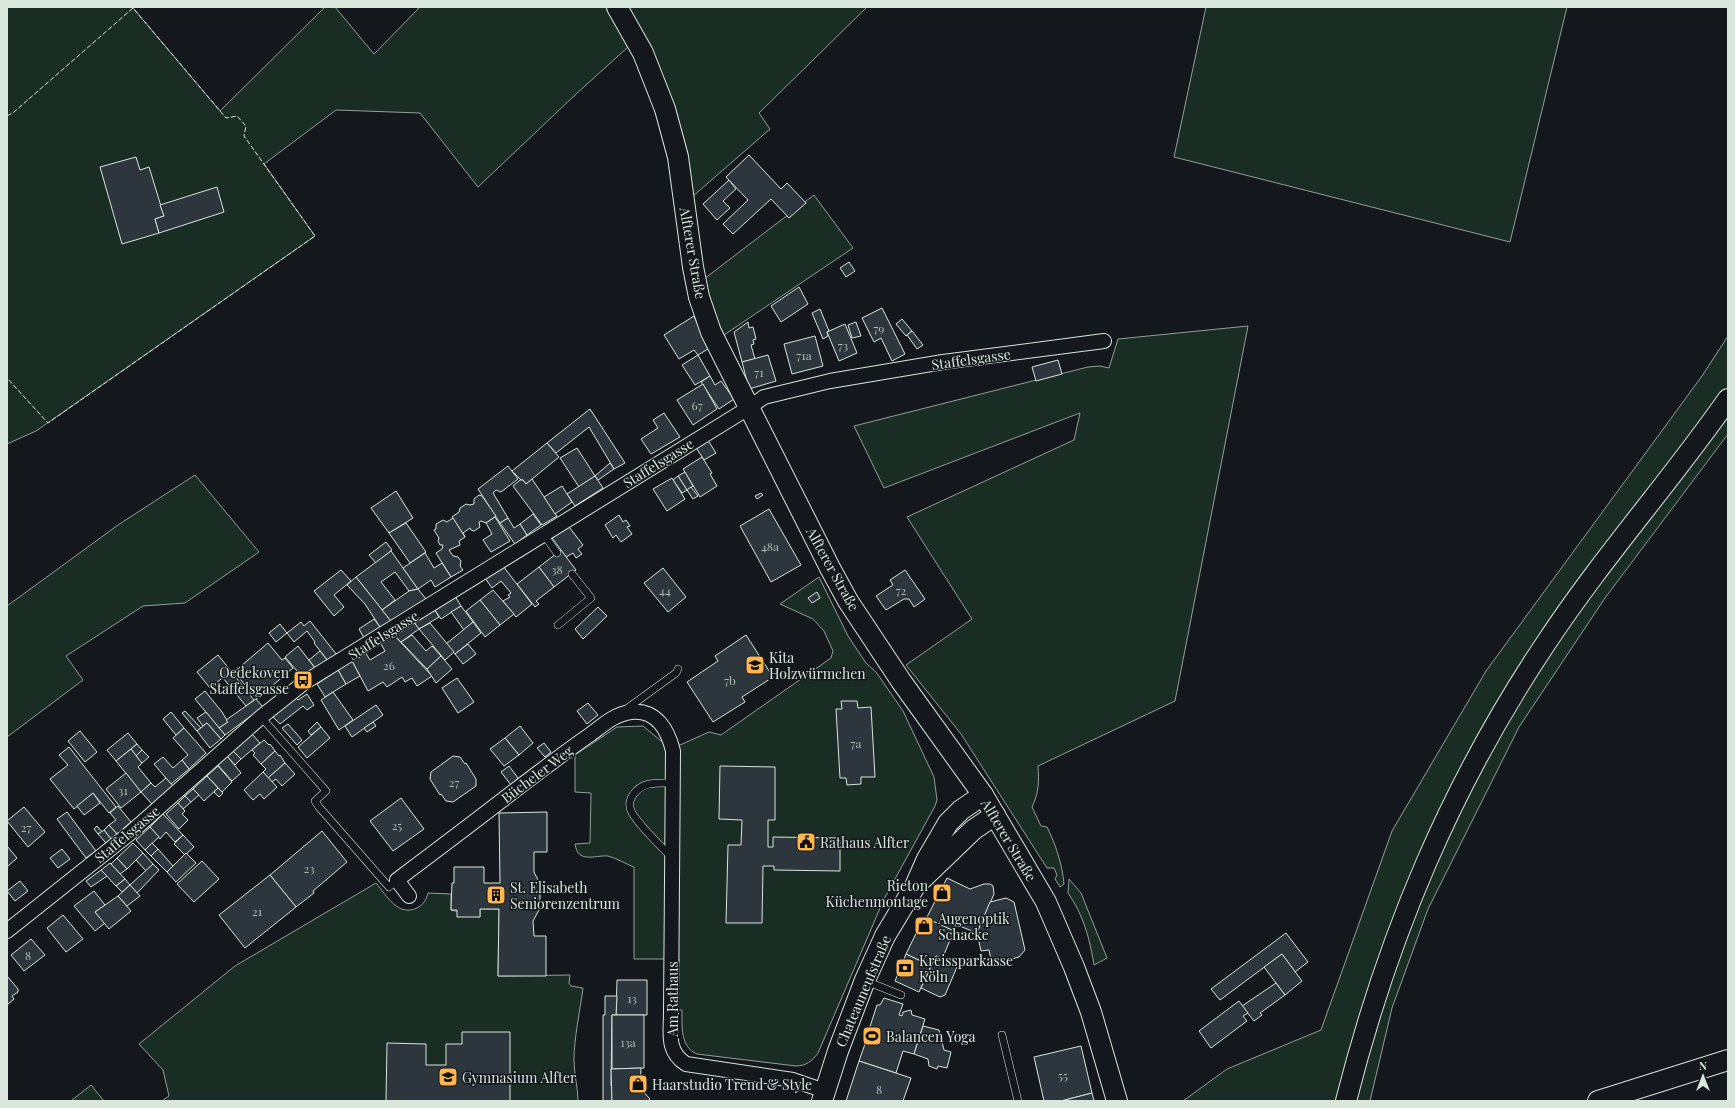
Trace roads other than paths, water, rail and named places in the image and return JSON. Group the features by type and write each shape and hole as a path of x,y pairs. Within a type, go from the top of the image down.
{"street":[{"name":"Alfterer Straße","path":"617,7 643,53 666,116 678,157 693,267 699,297 711,332 848,601 901,681 982,795 1046,902 1074,967 1091,1012 1117,1101"},
{"name":"Staffelsgasse","path":"7,931 129,834 261,716 305,682 764,397 830,381 943,362 1104,341"},
{"path":"1346,1101 1372,1006 1402,920 1422,869 1475,760 1512,696 1547,642 1597,572 1728,399"},
{"name":"Am Rathaus","path":"615,717 631,712 643,713 658,720 665,728 670,738 673,751 671,1039 675,1054 679,1060 686,1064 793,1080 824,1096"},
{"name":"Bücheler Weg","path":"397,880 569,749 615,717"},
{"name":"Chateauneufstraße","path":"824,1096 838,1051 885,936 915,886 927,858 948,823 960,810 982,795"},
{"name":"Chateauneufstraße","path":"915,886 973,830 995,815"},
{"path":"397,880 409,896"},
{"path":"1598,1101 1728,1060"}],"lane":[{"path":"544,535 557,553"},
{"path":"558,626 591,598 572,574"},
{"name":"Bücheler Weg","path":"615,717 676,673 678,669"},
{"path":"261,716 326,790 315,801 389,887 397,880"},
{"path":"672,858 636,819 630,807 631,799 634,793 645,784 673,783"},
{"path":"866,980 901,995"},
{"path":"1002,1035 1018,1101"}],"place":[{"name":"Kita Holzwürmchen","path":"755,665"},
{"name":"Oedekoven Staffelsgasse","path":"303,680"},
{"name":"Rathaus Alfter","path":"806,842"},
{"name":"Rieton Küchenmontage","path":"942,893"},
{"name":"St. Elisabeth Seniorenzentrum","path":"496,895"},
{"name":"Augenoptik Schacke","path":"924,926"},
{"name":"Kreissparkasse Köln","path":"905,968"},
{"name":"Balancen Yoga","path":"872,1036"},
{"name":"Gymnasium Alfter","path":"448,1077"},
{"name":"Haarstudio Trend & Style","path":"638,1084"}]}
